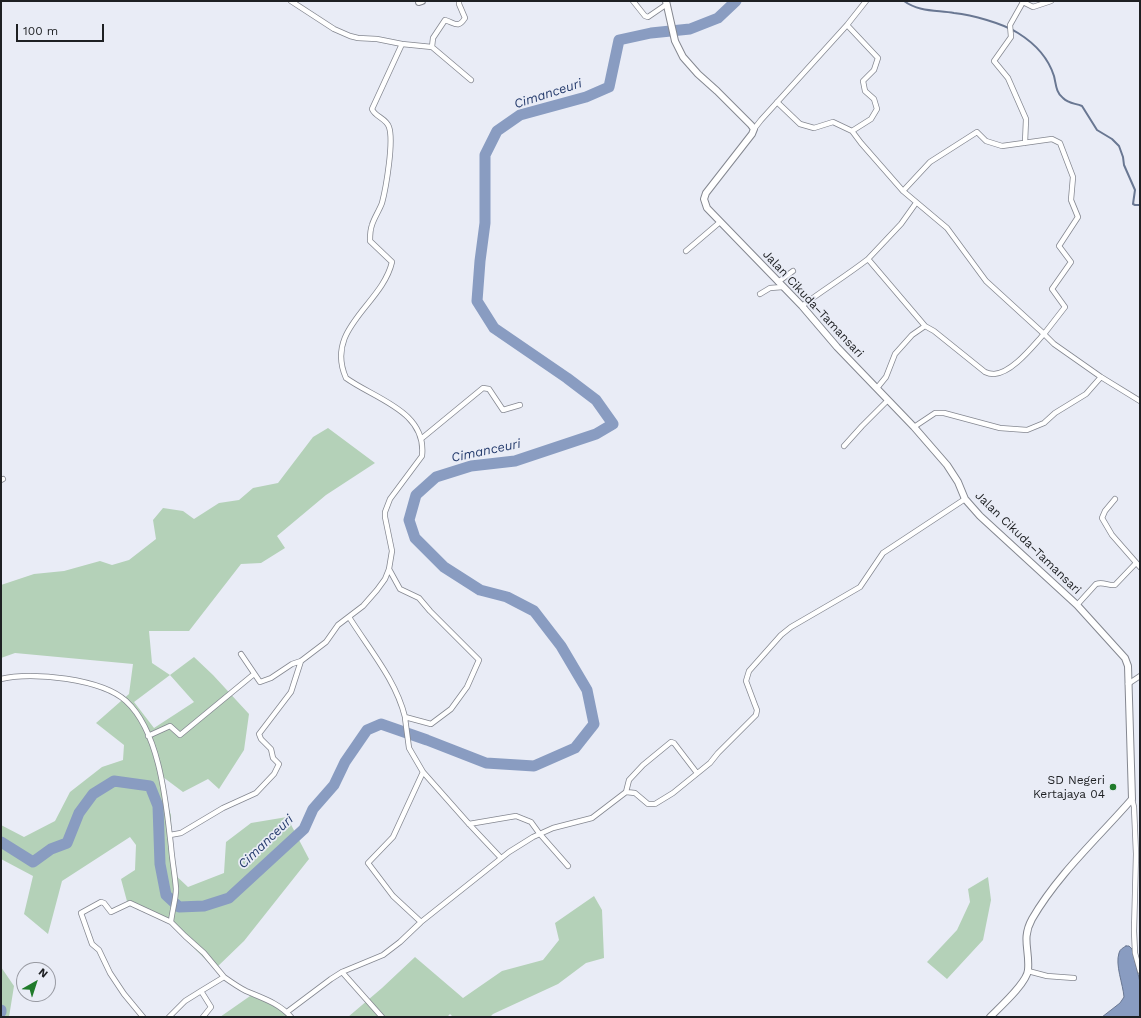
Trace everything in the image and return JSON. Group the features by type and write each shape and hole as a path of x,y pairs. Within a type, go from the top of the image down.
{"street":[{"path":"291,1 334,29 350,36 432,47 471,80"},
{"path":"419,1 422,1"},
{"path":"432,47 433,38 445,20 456,25 461,23 466,18 459,1"},
{"path":"633,1 645,16 648,17 667,3 675,41 682,57 717,90 754,129 847,25 866,1"},
{"path":"1025,143 1026,118 1008,78 994,61 1011,37 1010,25 1022,2 1033,7 1051,1"},
{"path":"847,25 878,58 874,70 863,81 865,91 874,99 877,109 871,119 852,131"},
{"path":"241,654 260,682 271,678 292,664 301,661 326,642 338,625 363,606 385,579 389,569 392,551 385,512 390,499 422,456 423,449 421,439 414,426 401,410 346,378 343,372 341,352 341,344 347,331 379,290 389,273 392,262 370,241 372,226 381,205 384,192 390,154 390,132 388,125 383,119 376,115 372,109 402,44"},
{"path":"777,102 800,124 814,128 833,122 852,131 903,191 947,228 986,281 1054,344 1140,401"},
{"name":"Jalan Cikuda–Tamansari","path":"754,129 752,134 706,193 704,199 707,208 802,306 914,427 947,465 958,482 965,498 980,516 1077,605 1125,658 1128,666 1132,799"},
{"path":"868,259 925,326 934,331 984,372 994,374 1010,368 1023,357 1044,334 1065,307 1052,289 1071,262 1059,246 1078,217 1071,200 1073,177 1060,144 1052,139 1002,146 986,141 977,132 930,162 903,191"},
{"path":"802,306 868,259 901,224 916,203"},
{"path":"686,251 720,222"},
{"path":"778,282 792,272"},
{"path":"760,294 770,288 783,287"},
{"path":"877,388 886,378 895,354 912,335 925,326"},
{"path":"914,427 935,413 944,413 1000,428 1027,430 1044,423 1055,413 1086,394 1101,376"},
{"path":"421,439 483,388 489,389 503,410 520,405"},
{"path":"844,446 888,400"},
{"path":"626,792 635,794 648,804 655,804 673,794 710,763 756,715 757,710 746,680 749,671 781,635 791,627 860,587 883,554 965,498"},
{"path":"1115,499 1105,511 1102,518 1112,535 1140,567"},
{"path":"1077,605 1096,584 1100,582 1115,585 1136,563"},
{"path":"349,617 379,661 402,704 405,717 432,724 451,709 466,687 479,660 419,598 400,589 389,569"},
{"path":"170,834 181,834 223,808 256,794 274,774 279,764 273,758 271,749 261,739 259,734 291,692 301,661"},
{"path":"148,736 170,726 180,735 254,674"},
{"path":"1,679 14,676 53,678 84,682 107,689 118,695 127,702 136,713 148,736 157,759 162,778 176,889 171,922"},
{"path":"1128,684 1140,676"},
{"path":"405,718 410,748 423,772 469,824 502,858"},
{"path":"287,1012 342,972 383,955 400,942 421,922 508,852 539,833 592,818 626,792 629,780 642,765 671,742 674,743 697,773"},
{"path":"421,922 394,896 368,863 393,837 423,772"},
{"path":"994,1016 1016,991 1028,971 1026,936 1032,919 1079,856 1132,799"},
{"path":"1132,799 1134,807 1136,854 1134,931 1135,953 1140,971"},
{"path":"469,824 516,816 531,822 568,866"},
{"path":"143,1017 124,994 110,973 99,950 92,944 81,913 101,902 104,903 112,912 130,903 171,922 204,953 224,977 245,991 265,998 287,1012 291,1017"},
{"path":"1028,971 1047,976 1074,978"},
{"path":"342,972 382,1017"},
{"path":"170,1017 185,1001 224,977"},
{"path":"201,990 211,1007 203,1017"}],"green space":[{"path":"328,428 375,463 326,495 277,536 285,548 261,563 241,564 189,631 149,631 152,663 170,675 194,657 249,714 244,750 219,789 208,779 183,792 163,777 159,782 171,815 172,872 188,887 224,873 226,842 251,823 287,817 309,859 244,941 215,969 167,921 128,905 121,879 135,870 136,845 130,837 62,881 48,934 24,914 33,876 1,859 1,825 24,837 55,821 70,792 102,767 123,760 124,745 96,723 129,694 133,664 15,653 1,658 1,585 34,574 64,571 100,561 112,565 129,560 156,539 153,520 163,508 183,511 194,519 219,503 239,500 253,488 278,483 313,437","holes":["170,675 194,702 154,728 134,702"]},
{"path":"988,877 991,900 983,940 947,979 927,962 957,930 970,902 968,889"},
{"path":"594,896 602,910 604,958 586,963 558,984 493,1014 490,1017 453,1017 450,1014 447,1017 348,1017 415,957 463,998 502,971 543,960 559,940 555,923"},
{"path":"1,967 14,986 9,1017 1,1017"},
{"path":"253,994 284,1011 287,1017 220,1017"}],"water":[{"path":"1126,946 1129,946 1132,949 1140,982 1140,1017 1102,1017 1120,1003 1124,997 1118,958 1120,950"}],"waterway":[{"name":"Cimanceuri","path":"1,842 33,862 51,849 67,843 79,813 93,794 114,781 150,786 158,806 160,864 166,895 179,907 204,906 229,898 304,829 313,809 334,785 345,762 367,730 381,724 486,763 534,766 575,748 594,724 587,690 561,646 534,611 507,597 480,590 444,567 415,538 409,520 416,495 436,477 471,466 515,461 596,434 613,424 596,400 567,378 494,328 477,301 485,223 485,155 497,131 520,115 586,97 609,87 619,40 651,33 690,29 718,18 736,1"},
{"path":"904,1 910,5 922,9 961,14 987,20 1011,29 1030,41 1040,51 1048,63 1061,96 1068,101 1082,106 1097,130 1112,139 1119,146 1124,165 1135,190 1133,204 1140,205"}],"place":[{"name":"SD Negeri Kertajaya 04","path":"1113,787"}]}
